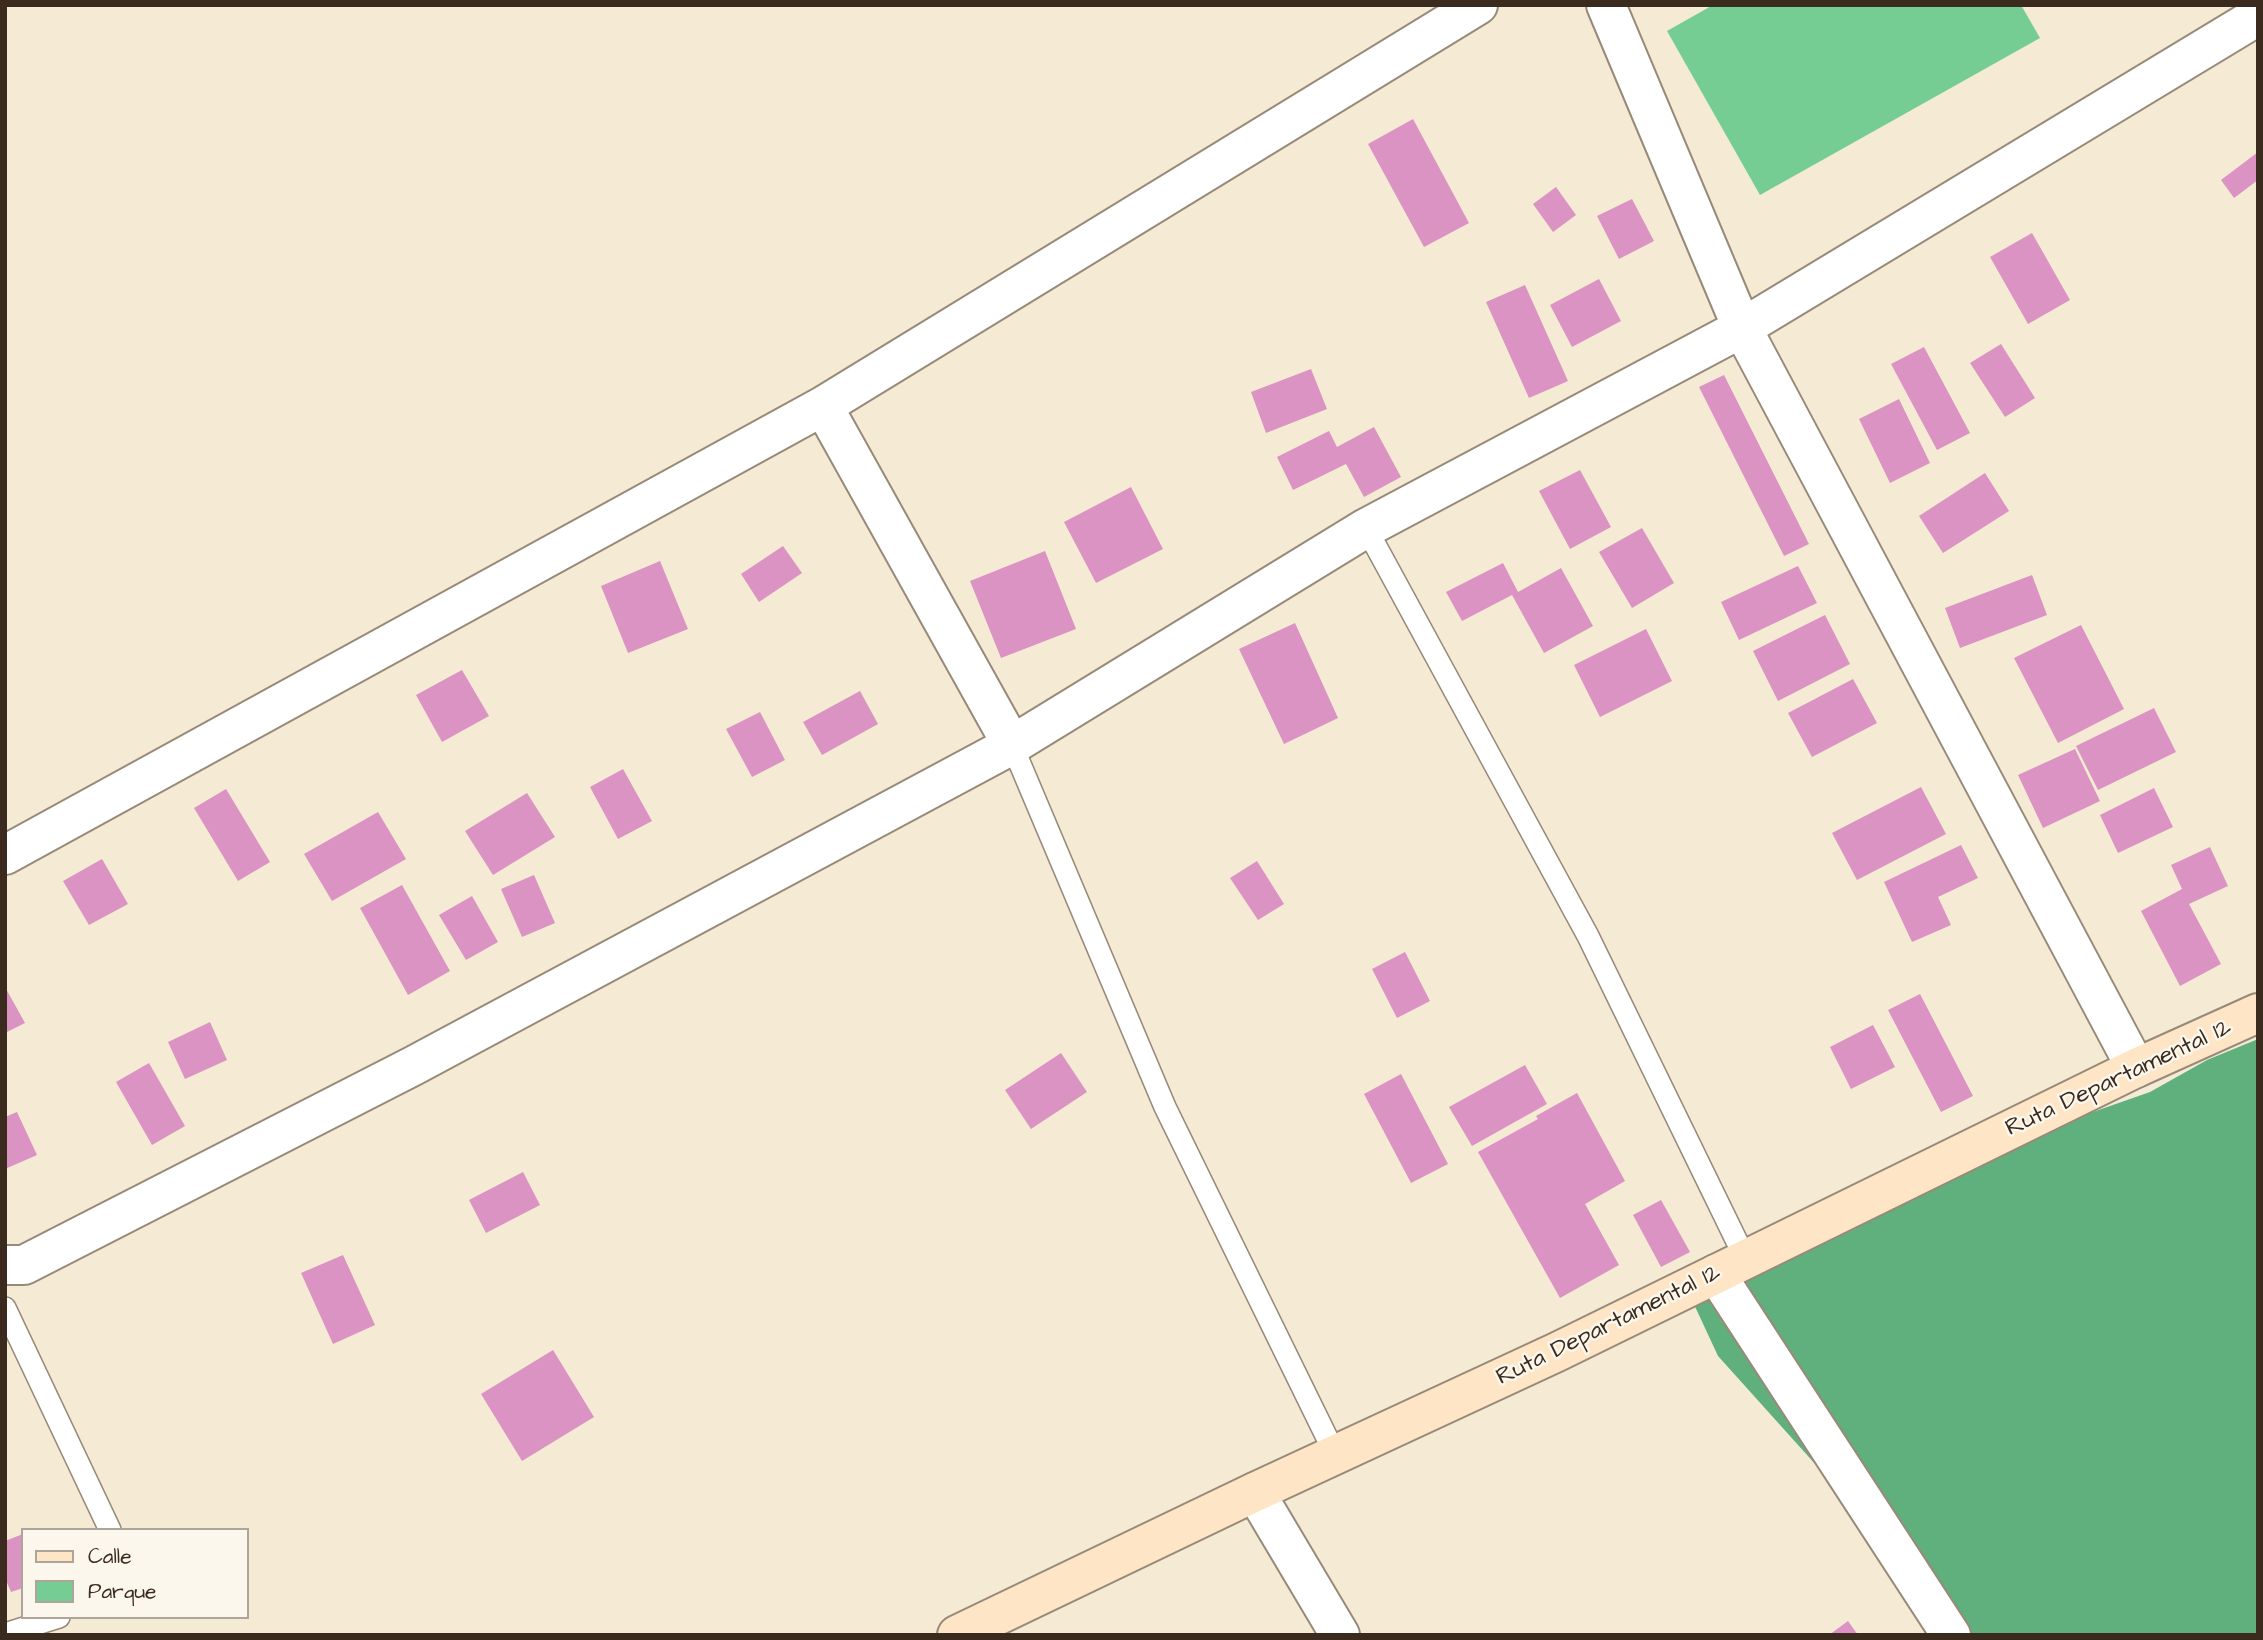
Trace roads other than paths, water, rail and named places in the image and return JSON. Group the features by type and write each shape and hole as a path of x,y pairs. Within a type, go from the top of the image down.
{"main road":[{"name":"Ruta Departamental 12","path":"957,1635 1335,1454 1557,1352 2136,1068 2258,1013"}],"street":[{"path":"5,855 823,406 1478,5"},
{"path":"1606,5 1742,328 2136,1068"},
{"path":"5,1265 24,1265 413,1066 1012,745 1366,528 1742,328 2258,16"},
{"path":"823,406 1012,745"},
{"path":"1731,1267 1951,1635"},
{"path":"1255,1492 1340,1635"}],"lane":[{"path":"1366,528 1588,936 1731,1267"},
{"path":"1012,745 1166,1107 1335,1454"},
{"path":"5,1308 109,1528"},
{"path":"5,1634 53,1619"}]}
